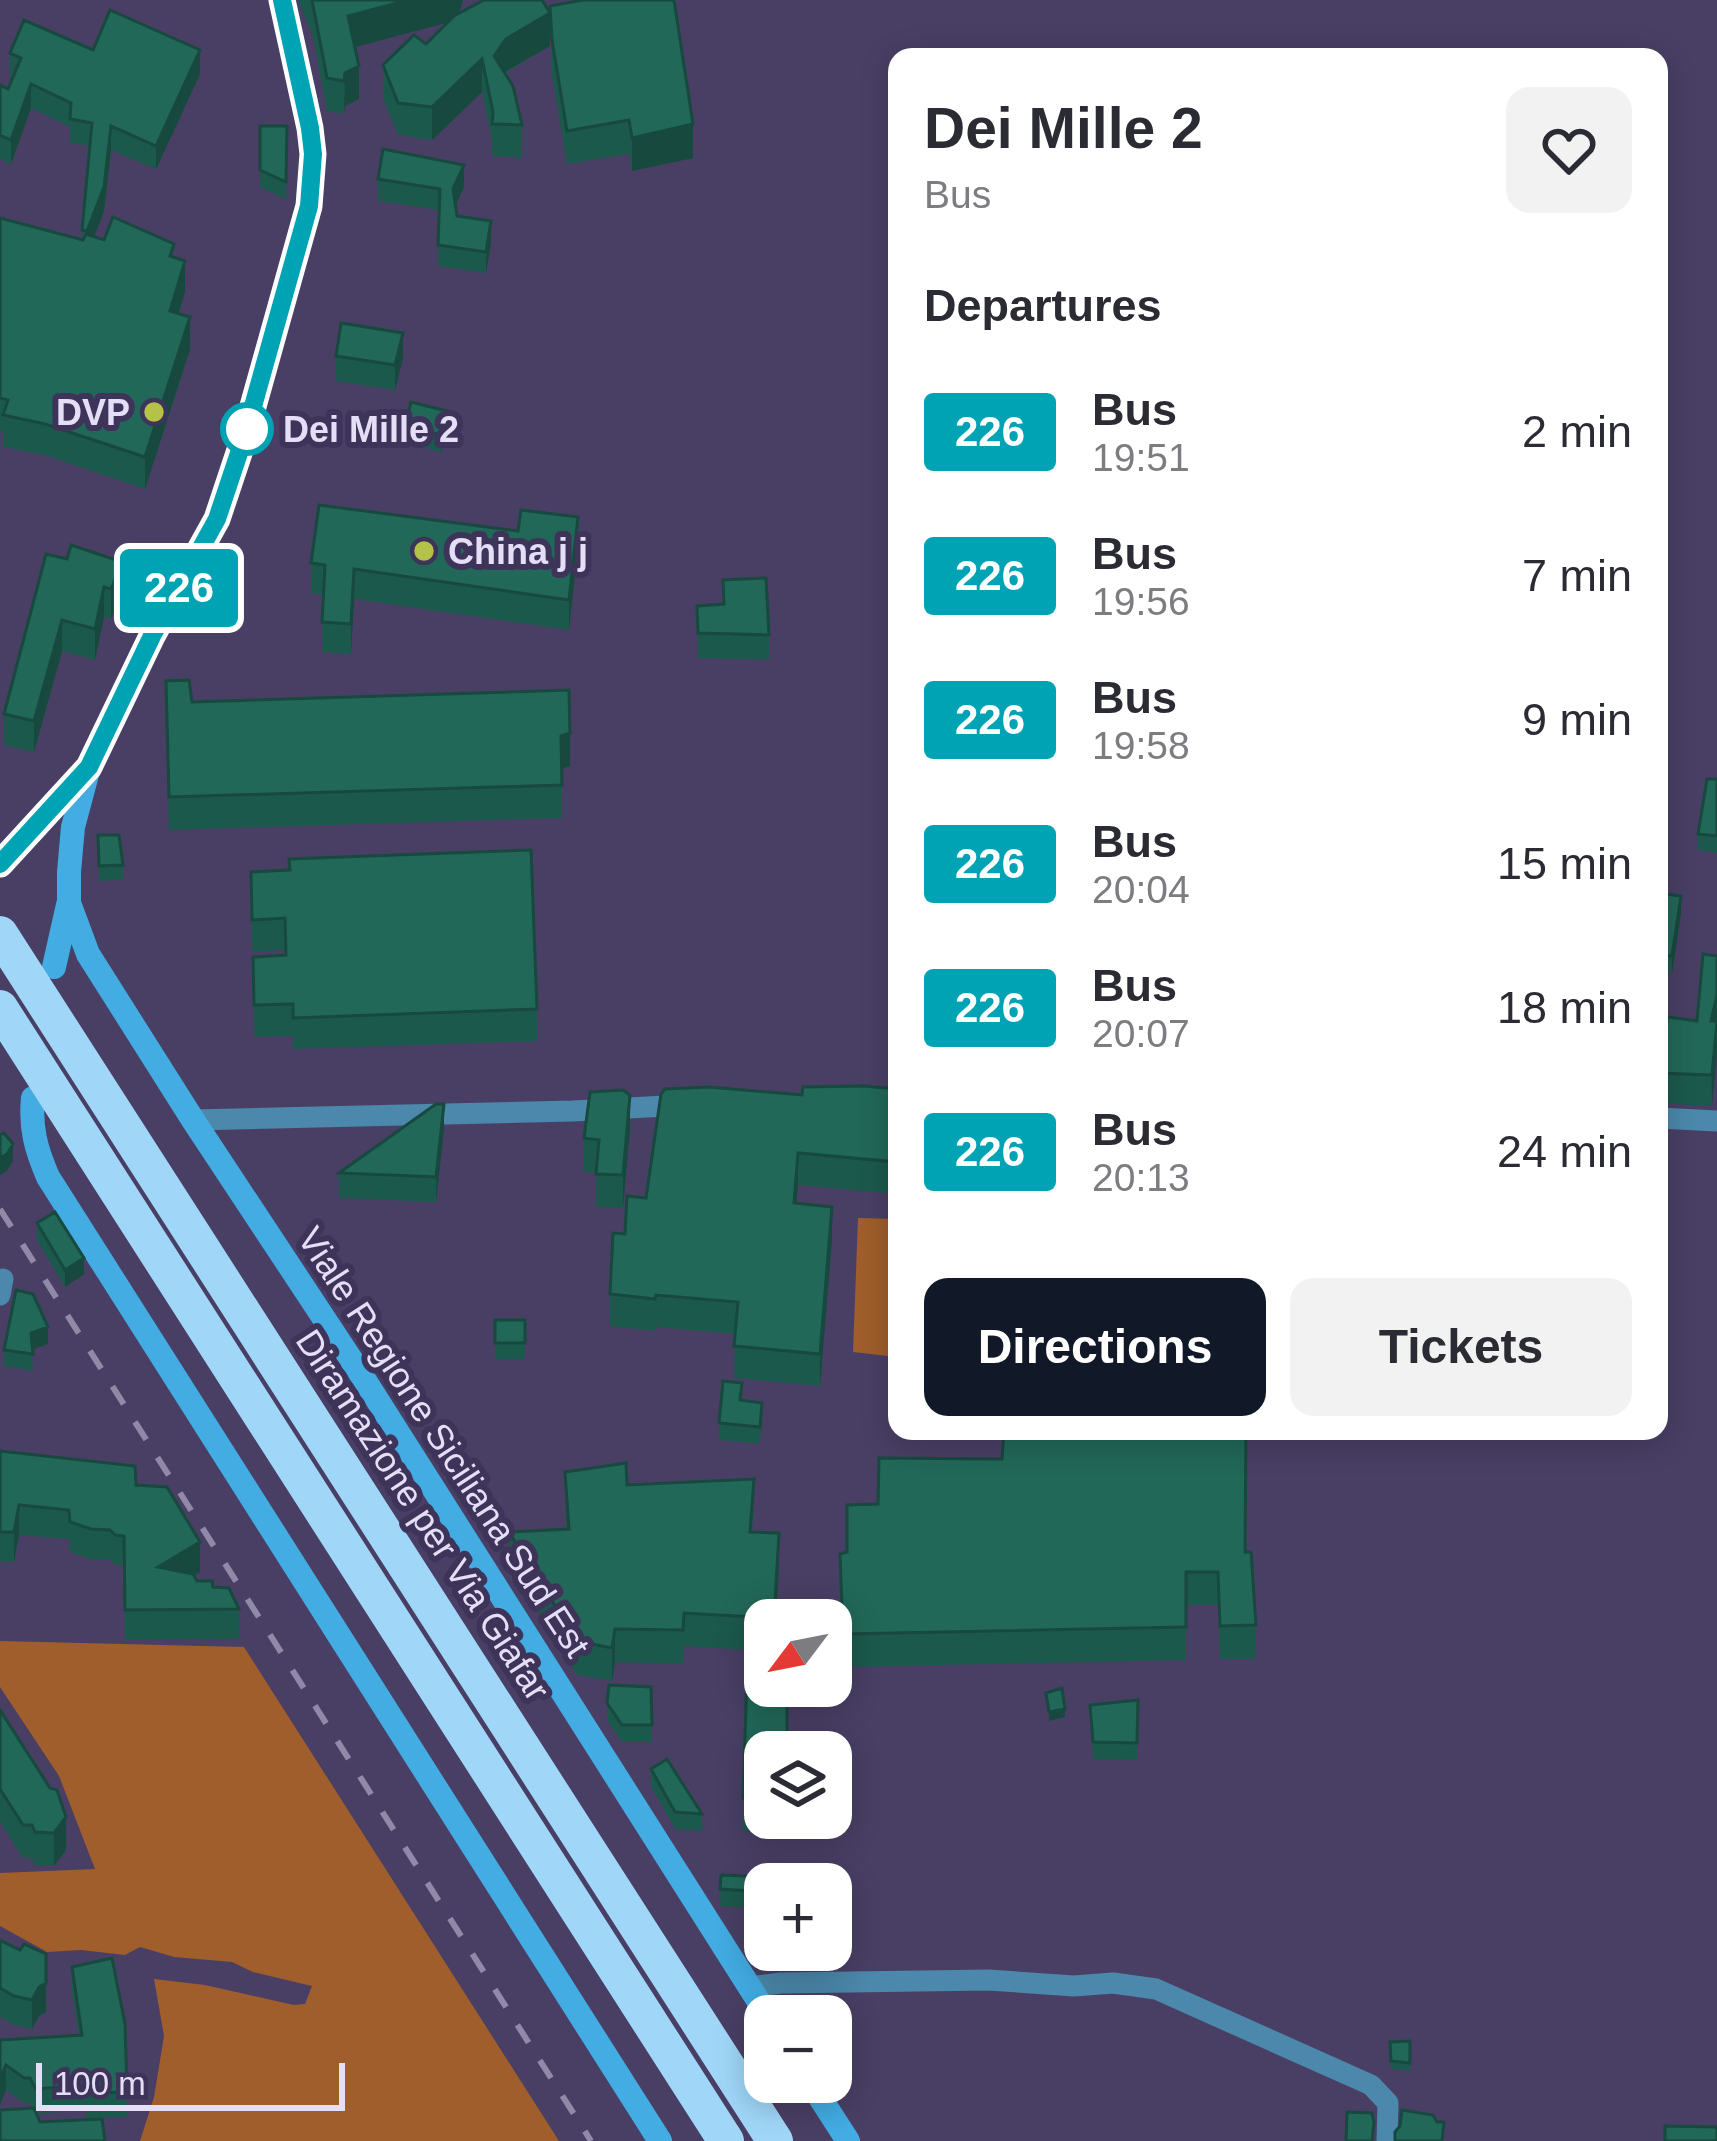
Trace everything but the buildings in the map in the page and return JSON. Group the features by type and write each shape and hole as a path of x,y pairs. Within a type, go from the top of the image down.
{"highway":[{"name":"Diramazione per Via Giafar","path":"0,934 775,2141"},
{"path":"0,1008 726,2141"}],"street":[{"path":"0,864 89,767 152,636 217,519 309,206 313,154 309,120 282,0"},
{"name":"Viale Regione Siciliana Sud Est","path":"54,968 69,903 73,827 89,767"},
{"name":"Viale Regione Siciliana Sud Est","path":"69,903 88,954 754,1995"},
{"path":"33,1097 34,1143 48,1177 660,2141"},
{"path":"193,1120 708,1104"},
{"path":"1668,1118 1717,1121"},
{"path":"749,1987 989,1980 1075,1986 1113,1983 1156,1989 1371,2085 1388,2103 1387,2141"},
{"path":"824,2103 848,2141"}],"shaded area":[{"path":"858,1218 888,1219 888,1356 853,1352"},
{"path":"0,1641 244,1647 559,2141 140,2141 154,2097 164,2036 154,1979 294,2005 305,2004 312,1986 232,1962 174,1957 140,1947 125,1955 47,1952 0,1926 0,1873 95,1869 59,1776 0,1687"}],"railway":[{"path":"0,1209 591,2141"}],"bus line":[{"name":"226","path":"0,864 89,767 152,636 217,519 245,435 309,206 310,128 282,0"}],"place":[{"name":"DVP","path":"154,412"},
{"name":"Dei Mille 2","path":"247,429"},
{"name":"China j j","path":"424,551"}]}
